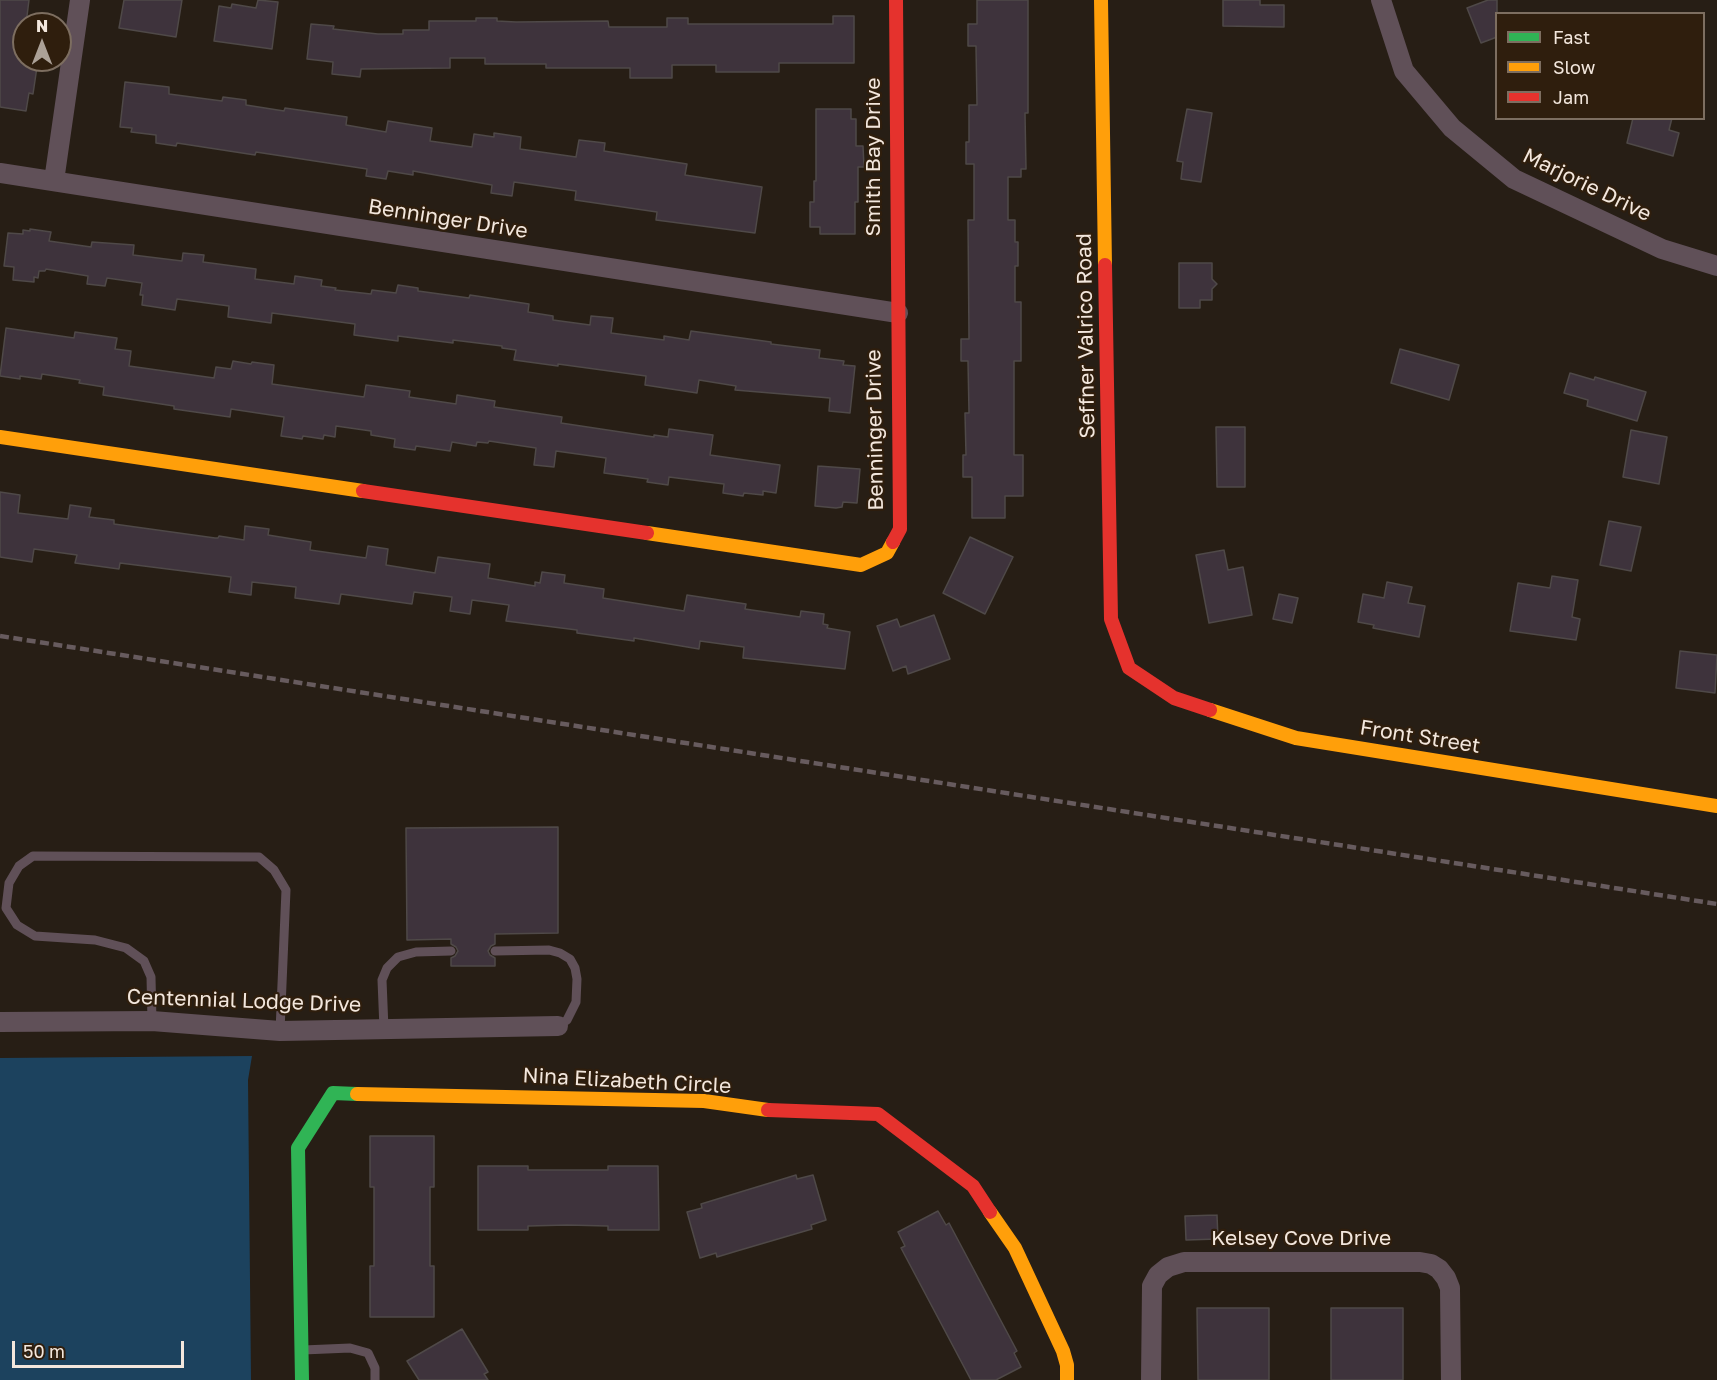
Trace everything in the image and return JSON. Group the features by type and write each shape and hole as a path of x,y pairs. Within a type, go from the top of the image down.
{"street":[{"path":"54,181 80,0"},
{"name":"Smith Bay Drive","path":"896,0 898,313"},
{"name":"Seffner Valrico Road","path":"1101,0 1112,619 1129,668"},
{"name":"Marjorie Drive","path":"1381,0 1404,71 1452,128 1514,179 1662,249 1717,266"},
{"name":"Benninger Drive","path":"0,173 898,313 900,529 887,553 861,565 0,437"},
{"name":"Front Street","path":"1129,668 1174,698 1296,738 1717,806"},
{"name":"Centennial Lodge Drive","path":"0,1022 152,1021 280,1031 558,1026"},
{"name":"Nina Elizabeth Circle","path":"302,1380 298,1148 333,1093 704,1101 776,1111 878,1114 973,1186 1015,1248 1063,1351 1067,1365 1066,1380"},
{"name":"Kelsey Cove Drive","path":"1151,1380 1152,1286 1158,1275 1168,1267 1184,1263 1385,1262 1431,1264 1446,1278 1451,1294 1451,1380"}],"lane":[{"path":"152,1021 151,977 144,961 126,948 95,940 35,936 17,925 6,908 9,884 19,866 33,856 259,857 274,870 286,890 280,1031"},
{"path":"495,951 549,950 570,959 577,979 576,1002 567,1020 558,1026"},
{"path":"384,1029 382,980 387,968 398,957 416,952 451,951"},
{"path":"301,1350 350,1348 368,1353 375,1368 375,1380"}],"water":[{"path":"252,1056 248,1080 251,1380 0,1380 0,1058"}],"building":[{"path":"0,0 29,0 28,12 12,12 12,72 36,72 33,94 29,93 26,111 0,107"},
{"path":"124,0 182,0 176,37 119,28"},
{"path":"258,0 278,2 272,49 214,41 219,6 231,8 232,4 256,8"},
{"path":"977,0 1028,0 1026,169 1021,169 1021,177 1008,177 1008,220 1015,220 1015,242 1018,242 1015,302 1021,302 1021,361 1014,361 1014,455 1023,455 1023,496 1005,496 1005,518 972,518 972,477 963,477 963,455 966,455 965,413 969,413 968,361 961,361 961,339 969,339 968,220 974,220 974,164 966,164 966,142 969,142 969,105 977,105 976,46 968,46 968,24 977,24"},
{"path":"1223,0 1260,0 1260,5 1284,5 1284,27 1223,26"},
{"path":"1488,0 1497,0 1495,38 1481,43 1467,8"},
{"path":"833,16 854,16 854,63 779,63 779,72 716,72 716,65 672,65 672,78 630,78 630,68 546,68 546,64 485,64 485,58 450,58 450,68 361,69 360,77 332,74 333,62 307,59 311,24 378,34 403,34 403,30 429,30 429,21 476,21 476,18 497,18 497,21 516,22 608,21 609,27 667,27 667,18 688,18 688,24 833,24"},
{"path":"125,82 169,87 169,94 222,101 223,97 246,100 246,105 347,117 346,125 386,132 388,121 432,128 430,141 472,147 474,134 494,137 494,133 521,137 520,149 576,157 579,140 605,143 604,151 687,164 685,175 762,187 755,233 656,220 657,212 575,200 576,191 514,182 512,196 491,193 492,185 413,171 413,175 388,171 386,179 366,176 367,169 256,152 255,155 177,143 176,146 156,143 156,135 131,132 132,128 120,127"},
{"path":"816,109 851,109 851,119 856,119 856,146 863,146 864,167 858,167 855,234 820,234 820,227 810,227 810,202 814,202 814,181 816,181"},
{"path":"1187,109 1212,113 1201,182 1181,179 1183,162 1177,161"},
{"path":"1633,120 1672,120 1669,130 1679,133 1673,156 1627,143"},
{"path":"30,229 51,232 49,241 91,247 92,242 134,245 133,255 182,261 183,253 204,255 203,262 256,269 255,279 294,284 295,276 322,280 321,286 336,288 335,290 371,294 372,290 396,293 398,285 418,288 418,291 469,298 470,295 529,304 528,312 553,316 553,320 590,325 591,316 613,318 611,333 664,340 664,336 689,340 691,331 820,350 819,358 844,361 843,365 855,366 850,413 829,411 830,398 735,390 736,386 699,380 697,393 645,385 646,376 514,360 516,350 502,348 502,346 398,336 398,341 354,335 355,324 272,313 271,323 228,317 229,306 177,299 175,310 142,305 143,295 140,295 142,283 107,278 105,286 87,284 88,276 46,269 39,271 38,278 34,277 34,282 13,280 14,267 4,266 8,233 23,234 23,230 30,231"},
{"path":"1179,263 1212,263 1212,279 1217,284 1212,289 1212,300 1200,300 1200,308 1179,308"},
{"path":"6,328 74,338 75,332 117,338 115,349 131,351 129,366 214,378 216,367 231,369 233,361 251,364 252,362 274,365 272,384 364,397 366,385 410,391 409,397 456,404 457,395 495,401 494,407 562,417 561,423 654,437 654,435 668,437 669,429 713,435 710,455 780,465 776,493 763,491 763,495 744,493 743,496 723,493 724,484 669,477 668,485 647,482 648,479 604,473 606,458 556,451 554,467 534,465 536,448 489,441 488,443 477,442 476,446 452,442 450,451 416,446 415,450 394,447 395,439 371,435 371,431 336,426 335,437 324,435 323,439 303,436 302,439 281,436 284,417 231,409 230,417 174,409 174,406 103,395 104,387 79,383 80,380 42,374 41,379 0,376"},
{"path":"1400,349 1459,365 1449,400 1391,383"},
{"path":"1570,373 1594,380 1595,377 1646,392 1637,421 1587,406 1588,400 1564,393"},
{"path":"1216,427 1245,427 1245,487 1217,487"},
{"path":"1631,430 1667,437 1659,484 1623,477"},
{"path":"818,466 860,469 857,503 843,502 842,507 836,508 815,506"},
{"path":"0,492 20,495 18,513 68,519 70,505 91,508 89,517 114,520 114,524 244,540 245,526 269,529 268,535 311,542 310,550 366,558 368,546 388,549 386,565 435,573 438,557 490,564 488,578 535,586 535,582 540,583 542,572 565,575 564,583 604,589 603,598 684,611 687,595 746,604 745,609 800,617 801,611 824,614 823,624 828,625 827,628 850,632 845,669 743,658 744,647 700,641 699,649 506,621 509,605 472,600 470,614 450,611 452,597 414,592 412,604 341,594 339,604 295,598 296,587 252,582 251,595 229,592 231,577 120,563 119,569 75,563 77,555 34,549 32,562 0,557"},
{"path":"1609,521 1641,527 1631,571 1600,565"},
{"path":"970,537 1013,557 985,614 943,593"},
{"path":"1224,550 1228,570 1243,567 1252,615 1209,623 1196,555"},
{"path":"1552,576 1578,580 1572,617 1580,619 1576,640 1510,631 1518,583 1550,588"},
{"path":"1387,582 1412,587 1408,603 1425,606 1419,637 1373,628 1374,625 1358,622 1363,594 1384,598"},
{"path":"1279,594 1298,598 1292,623 1273,619"},
{"path":"934,615 950,659 908,674 906,666 893,671 877,626 897,619 900,627"},
{"path":"1680,651 1717,655 1715,693 1676,688"},
{"path":"558,827 558,933 495,934 495,944 488,951 495,958 495,966 451,966 451,958 458,951 451,944 451,939 407,940 406,828"},
{"path":"370,1136 434,1136 434,1187 430,1187 430,1266 434,1266 434,1317 370,1317 370,1266 374,1266 374,1187 370,1187"},
{"path":"478,1166 528,1166 528,1170 608,1170 608,1166 658,1166 659,1230 608,1230 608,1226 567,1225 528,1226 528,1230 478,1230"},
{"path":"796,1175 797,1179 813,1175 826,1220 811,1225 812,1229 717,1257 716,1253 700,1258 687,1212 702,1208 701,1204"},
{"path":"938,1211 946,1225 949,1223 1017,1351 1014,1353 1021,1367 996,1380 971,1380 901,1248 905,1246 898,1232"},
{"path":"1217,1215 1218,1239 1186,1240 1185,1216"},
{"path":"1197,1308 1269,1308 1269,1380 1198,1380"},
{"path":"1331,1308 1403,1308 1403,1380 1331,1380"},
{"path":"462,1329 488,1372 484,1374 488,1380 419,1380 407,1361"}],"railway":[{"path":"0,636 1717,904"}],"traffic: fast":[{"path":"302,1380 298,1148 333,1093 357,1094"}],"traffic: slow":[{"path":"1101,0 1105,265"},
{"path":"0,437 363,491"},
{"path":"647,533 861,565 887,553 893,542"},
{"path":"1210,710 1296,738 1717,806"},
{"path":"357,1094 704,1101 768,1110"},
{"path":"990,1212 1015,1248 1063,1351 1067,1365 1067,1380"}],"traffic: jam":[{"path":"893,542 900,529 896,0"},
{"path":"1105,265 1111,619 1129,668 1174,698 1210,710"},
{"path":"363,491 647,533"},
{"path":"768,1110 878,1114 973,1186 990,1212"}]}
